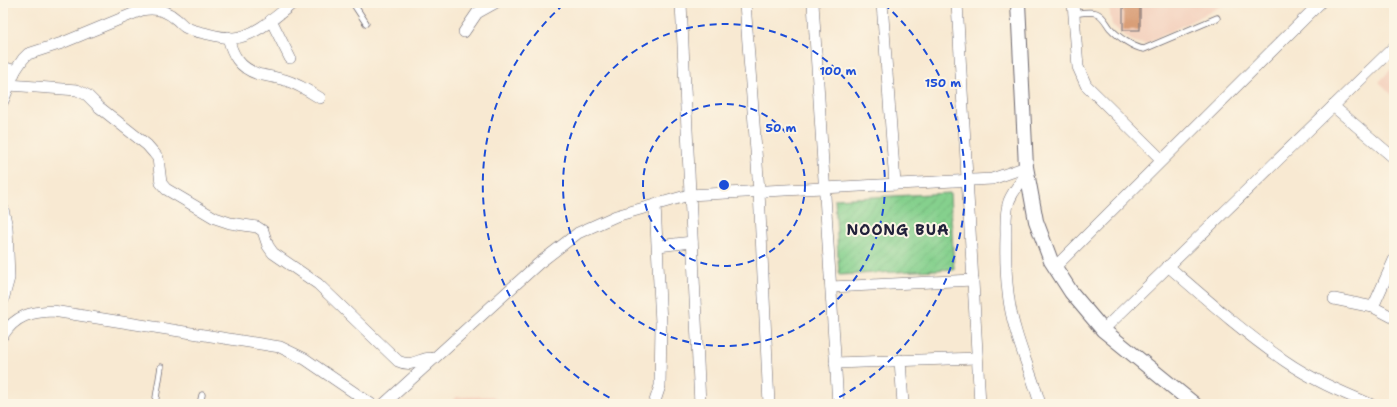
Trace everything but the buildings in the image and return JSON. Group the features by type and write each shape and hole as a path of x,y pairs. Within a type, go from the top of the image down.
{"street":[{"path":"3,101 15,72 28,54 62,43 148,8 162,10 173,16 184,26 196,32 228,37 239,37 253,31 271,20 293,3"},
{"path":"464,32 477,13 494,3"},
{"path":"681,3 700,404"},
{"path":"745,3 758,191 769,404"},
{"path":"813,3 838,404"},
{"path":"882,3 895,184"},
{"path":"957,3 980,404"},
{"path":"1018,3 1027,170 1036,221 1051,261 1071,292 1103,330 1194,404"},
{"path":"1055,267 1320,3"},
{"path":"1073,9 1078,67 1086,86 1162,160"},
{"path":"271,20 290,58"},
{"path":"228,37 231,51 234,56 250,70 256,73 292,82 320,98"},
{"path":"1103,330 1394,47"},
{"path":"3,67 15,72"},
{"path":"9,85 77,90 82,92 147,145 154,153 158,158 161,183 166,190 215,218 230,223 260,228 263,231 268,246 273,253 318,284 398,361 408,364 425,359 433,360"},
{"path":"1333,106 1394,158"},
{"path":"384,404 538,264 578,233 616,216 689,195 992,179 1027,170"},
{"path":"1027,170 1013,192 1009,202 1006,216 1005,258 1008,303 1015,330 1029,367 1040,404"},
{"path":"654,404 660,386 662,323 655,205"},
{"path":"3,209 7,226 9,278 3,300"},
{"path":"658,246 692,242"},
{"path":"1373,306 1394,260"},
{"path":"1168,266 1243,330 1286,362 1321,382 1370,404"},
{"path":"831,287 973,280"},
{"path":"1334,299 1373,306 1394,318"},
{"path":"3,335 8,327 23,315 37,311 53,310 280,347 305,359 371,404"},
{"path":"835,363 978,358"},
{"path":"900,360 903,404"}],"lane":[{"path":"353,3 366,23"},
{"path":"1073,9 1097,13 1111,29 1131,44 1138,48 1144,49 1217,18"},
{"path":"155,404 161,367"},
{"path":"200,404 202,395"}],"shaded area":[{"path":"1108,3 1228,3 1145,44 1131,40 1112,25"},
{"path":"1394,66 1394,97 1379,82"},
{"path":"493,396 502,404 449,404 456,397"}],"green space":[{"path":"950,193 954,269 839,275 835,199"}],"district":[{"name":"NOONG BUA","path":"898,230"}]}
